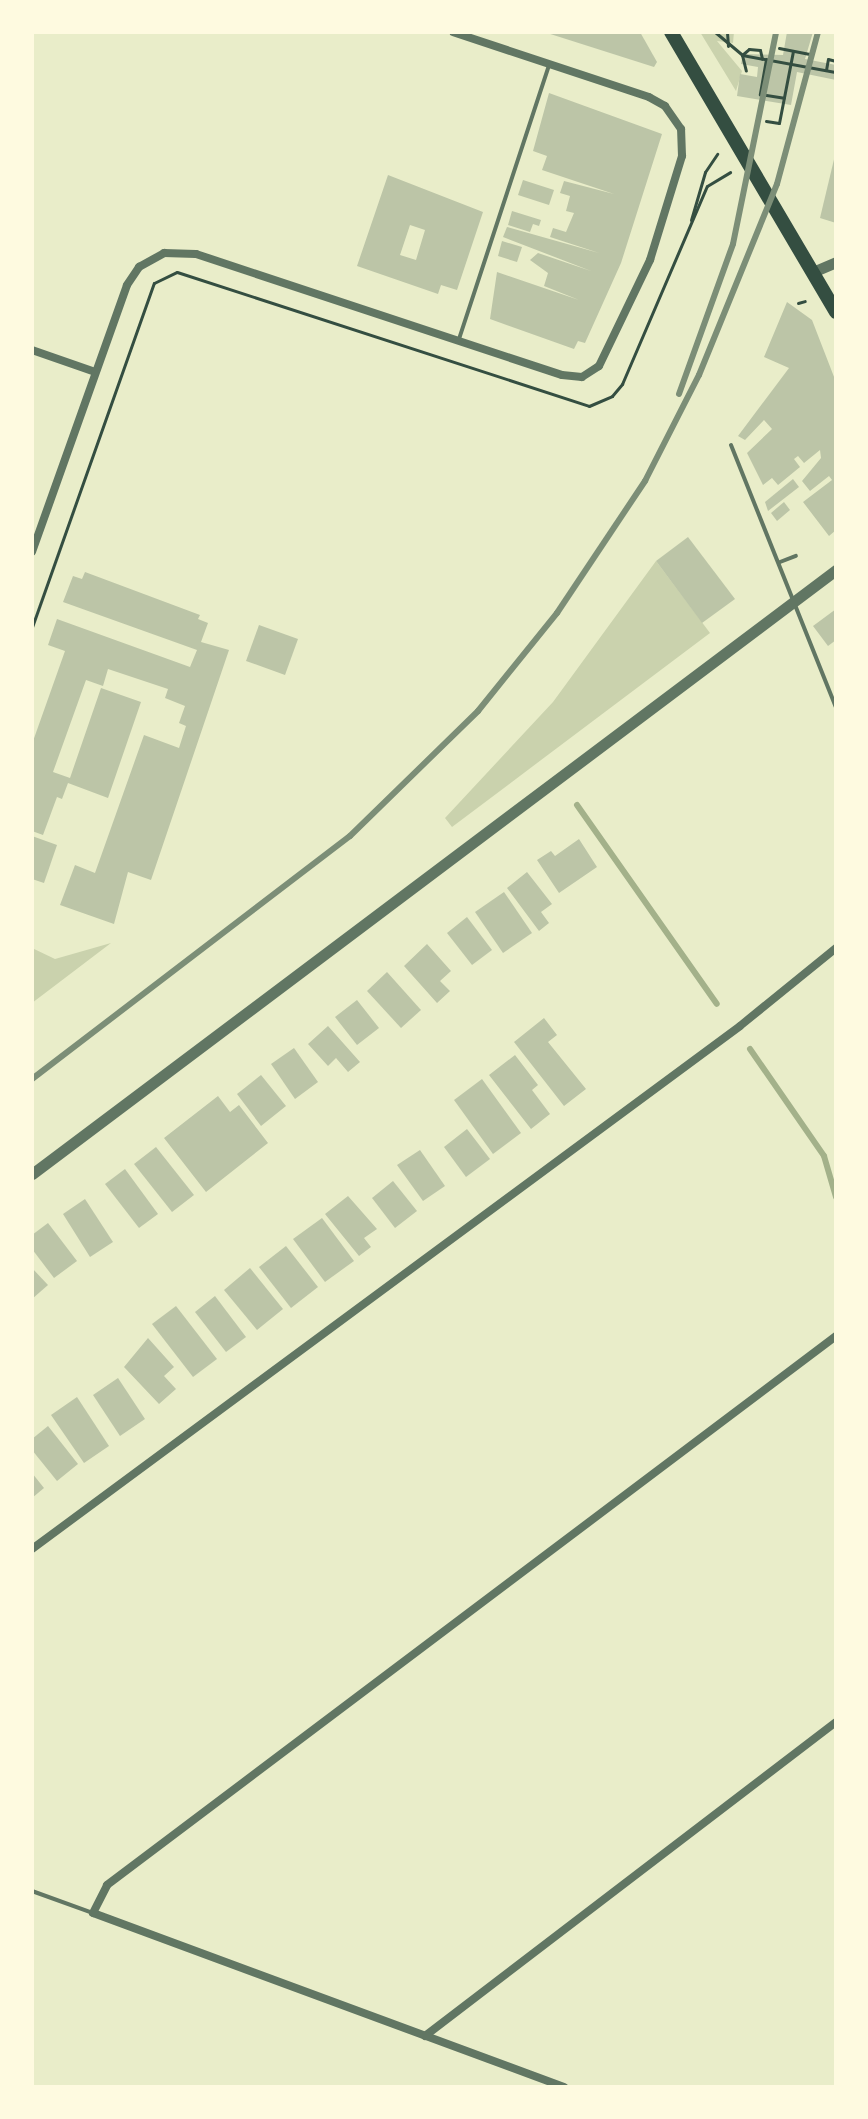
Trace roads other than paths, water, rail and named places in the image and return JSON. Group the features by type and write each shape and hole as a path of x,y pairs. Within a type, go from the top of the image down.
{"main road":[{"path":"671,32 815,271 836,312"}],"street":[{"path":"32,552 132,276 147,261 174,252 196,254 562,375 588,375 609,350 650,260 680,165 684,138 665,106 550,63 453,32"},
{"path":"815,271 836,262"},
{"path":"32,350 95,372"},
{"path":"32,1174 836,570"},
{"path":"32,1549 740,1026 836,948"},
{"path":"564,2087 93,1913 107,1885 836,1336"},
{"path":"425,2036 836,1722"}],"lane":[{"path":"458,341 550,63"},
{"path":"731,445 836,707"},
{"path":"780,562 796,556"},
{"path":"32,1891 93,1913"}],"waterway":[{"path":"577,805 717,1004"},
{"path":"750,1049 824,1156 836,1197"}],"railway":[{"path":"679,394 733,244 776,32"},
{"path":"32,1079 350,836 478,711 557,613 645,481 699,375 777,184 818,32"}]}
